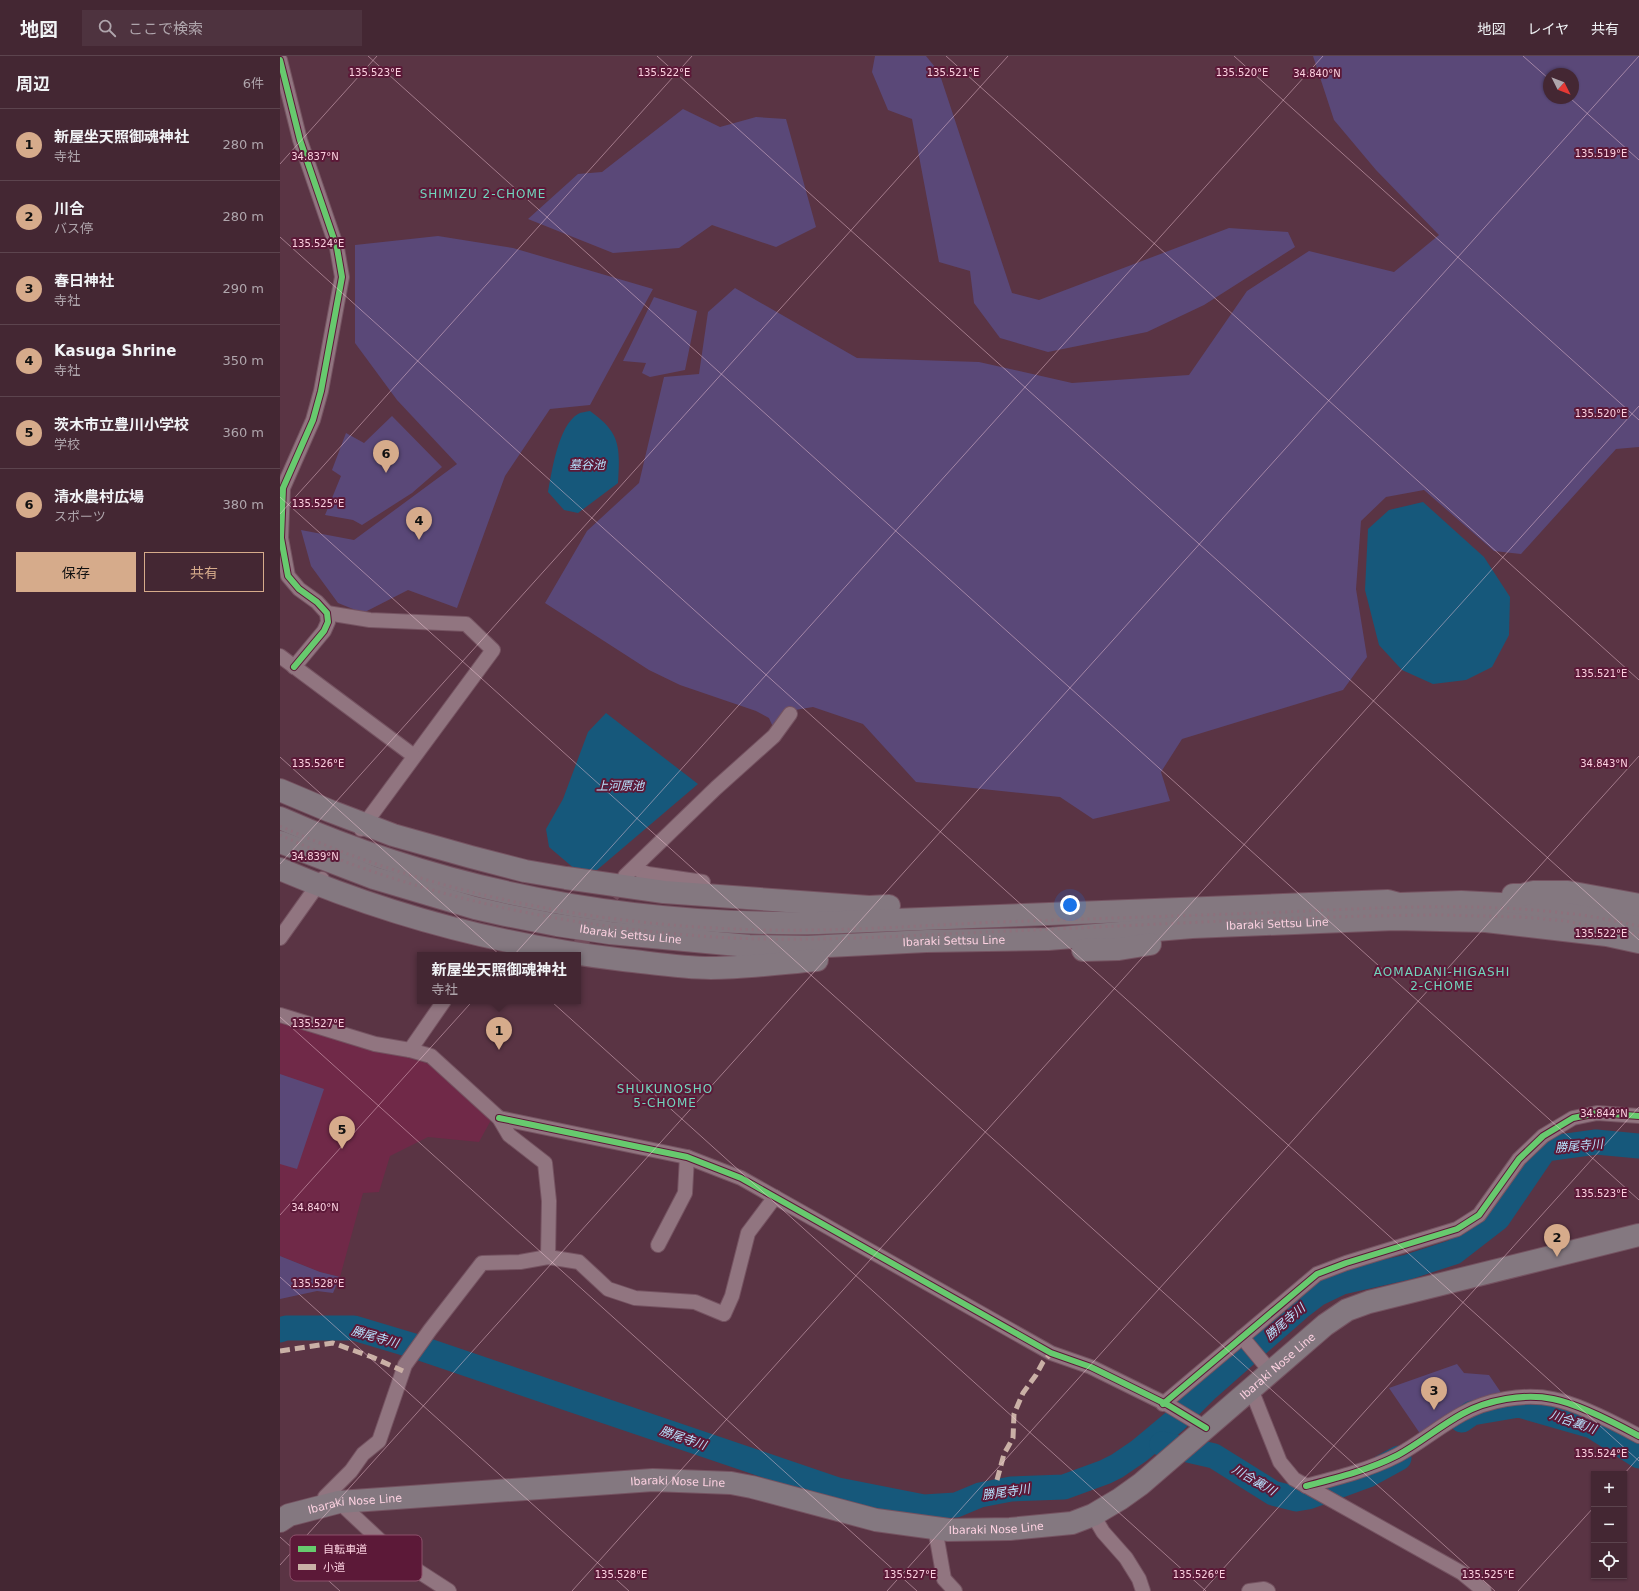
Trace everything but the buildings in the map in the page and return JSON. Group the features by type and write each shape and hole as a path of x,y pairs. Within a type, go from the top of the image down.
{"main road":[{"path":"280,790 362,827 471,857 525,870 644,889 713,895 758,906 869,907 971,903 1039,903 1399,889 1568,892 1639,905"},
{"name":"Ibaraki Settsu Line","path":"280,818 375,855 444,877 515,895 612,912 692,920 761,923 903,920 1388,901 1399,904 1461,902 1526,906 1595,913 1639,921"},
{"name":"Ibaraki Settsu Line","path":"280,842 374,878 475,908 557,925 641,937 749,946 808,948 926,941 1048,939 1120,934 1151,930 1395,919 1486,921 1607,935 1639,942"},
{"path":"280,854 324,866 343,867"},
{"path":"280,869 320,882 415,919 487,938 568,952"},
{"path":"444,877 497,880 628,900 717,908 722,906 713,895"},
{"path":"374,878 392,890 426,906 544,937 619,948 750,962"},
{"path":"1388,901 1400,897 1522,895 1533,892"},
{"path":"581,954 710,968 750,962 836,958 1119,949 1166,942 1402,933 1468,933 1517,936 1610,950 1639,957"},
{"path":"1120,934 1206,936 1247,939"},
{"name":"Ibaraki Nose Line","path":"280,1521 289,1515 333,1503 653,1480 723,1483 752,1487 876,1520 949,1530 1010,1529 1072,1523 1093,1515 1120,1500 1170,1459 1198,1431 1251,1389 1325,1325 1347,1310 1369,1302 1639,1235"}],"street":[{"path":"280,60 300,140 336,248 342,277 321,391 314,420 283,488 281,538 288,576 299,589 317,602 327,613 328,619 327,627 294,667"},
{"path":"327,613 370,620 466,624 493,650 386,794 382,802 362,827"},
{"path":"280,656 414,756"},
{"path":"713,895 703,882 642,872 630,872 716,788 774,736 790,714"},
{"path":"280,938 320,882"},
{"path":"410,1050 442,1004"},
{"path":"280,1015 375,1044 410,1050 431,1056 499,1118 509,1135 545,1163 548,1200 548,1257"},
{"path":"1165,1404 1200,1372 1317,1274 1346,1263 1458,1229 1479,1215 1519,1159 1543,1136 1573,1118 1597,1113 1639,1116"},
{"path":"499,1118 686,1156 741,1178 1051,1353 1091,1366 1165,1404 1198,1431"},
{"path":"658,1245 685,1193 686,1156"},
{"path":"371,1535 325,1497 351,1471 362,1454 379,1441 405,1366 430,1330 482,1263 520,1262 548,1257 579,1262 608,1289 631,1297 695,1302 724,1314 732,1296 748,1233 775,1197"},
{"path":"1242,1337 1271,1372"},
{"path":"1251,1389 1280,1462 1294,1479 1462,1574 1475,1588"},
{"path":"1309,1488 1359,1472 1397,1455 1430,1436 1462,1414 1493,1402 1523,1396 1553,1399 1584,1409 1618,1424 1639,1436"},
{"path":"1093,1515 1104,1532 1126,1558 1139,1579 1142,1591"},
{"path":"935,1528 944,1578 955,1591"},
{"path":"422,1574 449,1591"},
{"path":"1249,1591 1264,1589 1268,1591"}],"shaded area":[{"path":"875,56 926,56 939,72 1012,293 1039,300 1229,228 1288,232 1295,247 1204,305 1147,332 1048,352 1000,338 974,303 970,271 939,262 912,119 888,110 872,72"},
{"path":"1313,56 1639,56 1639,447 1616,449 1521,554 1494,551 1424,490 1386,497 1361,521 1356,589 1367,657 1343,690 1182,739 1161,772 1170,801 1093,819 1060,797 916,782 863,724 813,707 789,711 773,727 769,718 756,711 680,685 649,670 545,603 587,531 639,483 664,377 699,374 708,312 735,288 857,358 979,362 1072,383 1189,375 1247,291 1309,251 1394,272 1439,235 1376,170 1334,120"},
{"path":"683,109 720,127 756,117 786,119 816,227 776,247 712,225 679,248 613,253 528,219 578,174 602,172"},
{"path":"438,236 513,248 653,289 590,405 550,409 505,476 457,608 408,590 363,613 338,603 311,566 301,530 354,540 457,464 397,400 355,343 355,245"},
{"path":"654,297 697,311 685,370 650,377 642,373 646,363 623,361"},
{"path":"392,416 442,467 412,493 362,525 353,520 325,515 341,476 332,470 346,433 364,443"},
{"path":"280,1020 433,1065 491,1120 479,1142 428,1137 390,1156 379,1192 363,1193 340,1277 320,1272 280,1256"},
{"path":"280,1074 324,1089 297,1169 280,1164"},
{"path":"280,1256 320,1272 340,1277 333,1293 317,1291 280,1299"},
{"path":"1457,1364 1464,1373 1489,1375 1502,1394 1421,1435 1389,1388"}],"water":[{"name":"墓谷池","path":"590,411 608,426 613,434 618,450 618,483 578,513 564,510 548,492 554,461 565,428 578,414"},
{"path":"1423,502 1484,557 1510,597 1509,635 1492,667 1466,680 1433,684 1402,670 1379,645 1365,590 1368,529 1389,510"},
{"name":"上河原池","path":"606,713 698,784 597,870 576,870 549,847 546,829 563,799 588,732"}],"waterway":[{"name":"勝尾寺川","path":"280,1330 286,1328 354,1328 414,1346 838,1490 924,1507 956,1505 980,1495 1011,1489 1064,1487 1117,1466 1139,1451 1175,1421 1208,1388 1300,1307 1317,1294 1342,1282 1408,1267 1454,1252 1498,1218 1545,1149 1596,1142 1639,1146"},
{"name":"川合裏川","path":"1462,1420 1472,1413 1519,1405 1592,1426 1639,1456"},
{"name":"川合裏川","path":"1162,1444 1214,1456 1273,1493 1296,1499 1308,1497 1368,1475 1399,1458"}],"tunnel":[{"path":"577,949 622,881"}],"railway":[{"path":"280,826 334,849 389,868 446,885 561,911 677,925 736,929 834,930 998,922 1374,908 1489,907 1573,914 1602,918 1639,926"},
{"path":"280,835 333,857 388,877 444,893 558,919 674,934 732,938 835,939 1277,919 1439,915 1523,917 1565,921 1639,935"}],"marked path":[{"path":"280,1351 333,1343 372,1357 403,1371"},
{"path":"997,1480 1004,1454 1013,1438 1014,1414 1023,1393 1043,1362 1051,1353"}],"cycle path":[{"path":"280,60 300,140 337,248 342,277 321,391 313,420 283,488 281,538 288,576 299,589 317,602 327,613 328,622 324,631 294,667"},
{"path":"1163,1404 1317,1274 1346,1263 1457,1229 1479,1215 1519,1159 1543,1136 1573,1118 1597,1113 1639,1116"},
{"path":"499,1118 687,1157 741,1178 1051,1353 1091,1367 1168,1405 1206,1428"},
{"path":"1306,1486 1376,1465 1398,1455 1472,1409 1494,1402 1518,1397 1542,1397 1563,1401 1597,1414 1639,1436"}],"place":[{"name":"清水農村広場","path":"386,473"},
{"name":"Kasuga Shrine","path":"419,540"},
{"name":"新屋坐天照御魂神社","path":"499,1050"},
{"name":"茨木市立豊川小学校","path":"342,1149"},
{"name":"川合","path":"1557,1257"},
{"name":"春日神社","path":"1434,1410"}],"district":[{"name":"SHIMIZU 2-CHOME","path":"483,194"},
{"name":"AOMADANI-HIGASHI 2-CHOME","path":"1442,979"},
{"name":"SHUKUNOSHO 5-CHOME","path":"665,1096"}]}
